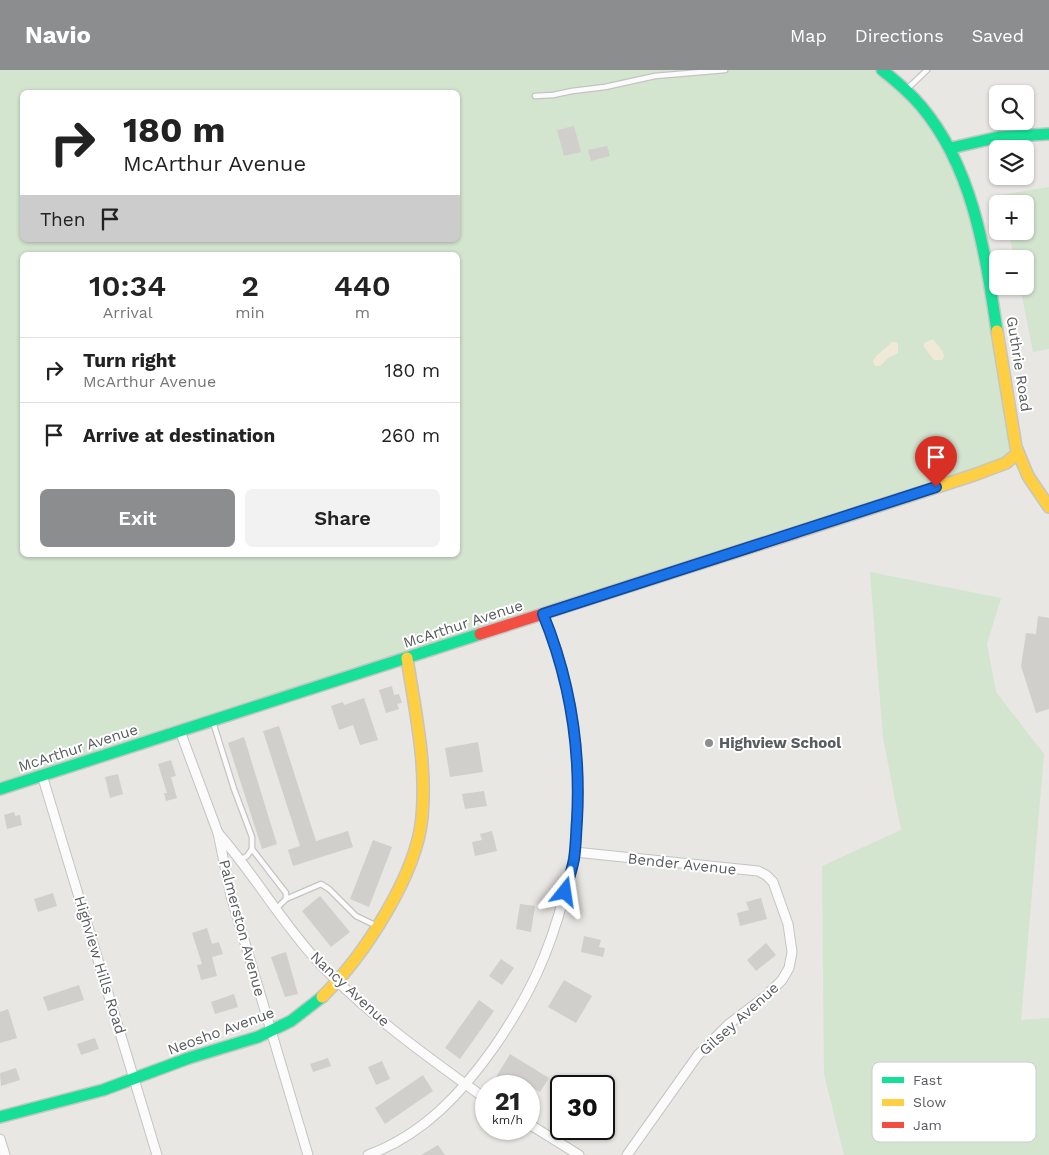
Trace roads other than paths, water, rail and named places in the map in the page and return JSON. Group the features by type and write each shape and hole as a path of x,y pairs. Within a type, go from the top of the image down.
{"street":[{"name":"Guthrie Road","path":"882,70 906,90 932,119 951,148 960,168 970,196 988,274 1018,453 1028,476 1049,506"},
{"path":"951,148 999,136 1026,133 1049,134"},
{"name":"McArthur Avenue","path":"0,789 974,475 1006,463 1018,453"},
{"path":"368,1155 398,1142 414,1131 446,1107 466,1085 516,1015 541,966 556,926 575,852 578,781 573,719 563,671 543,614"},
{"name":"Neosho Avenue","path":"0,1117 89,1093 271,1032 306,1010 338,982 366,945 392,899 415,846 422,816 423,759 407,658"},
{"name":"Palmerston Avenue","path":"180,731 218,833 231,896 308,1155"},
{"name":"Highview Hills Road","path":"42,775 157,1155"},
{"name":"Nancy Avenue","path":"218,833 308,950 338,982 426,1056 475,1091"},
{"name":"Bender Avenue","path":"575,852 758,871 770,878 778,894"},
{"name":"Gilsey Avenue","path":"627,1155 698,1055 718,1034 766,996 786,974 791,961 791,933 778,894"},
{"path":"540,1131 580,1155"},
{"path":"0,1139 5,1155"}],"lane":[{"path":"535,96 605,87 655,76 725,70"},
{"path":"906,90 927,70"},
{"path":"213,720 234,789 252,837 252,849 247,856 240,860"},
{"path":"252,849 286,893 286,900"},
{"path":"276,909 286,900 321,884 329,889 356,916 378,926"}],"place":[{"name":"Highview School","path":"709,743"}]}
